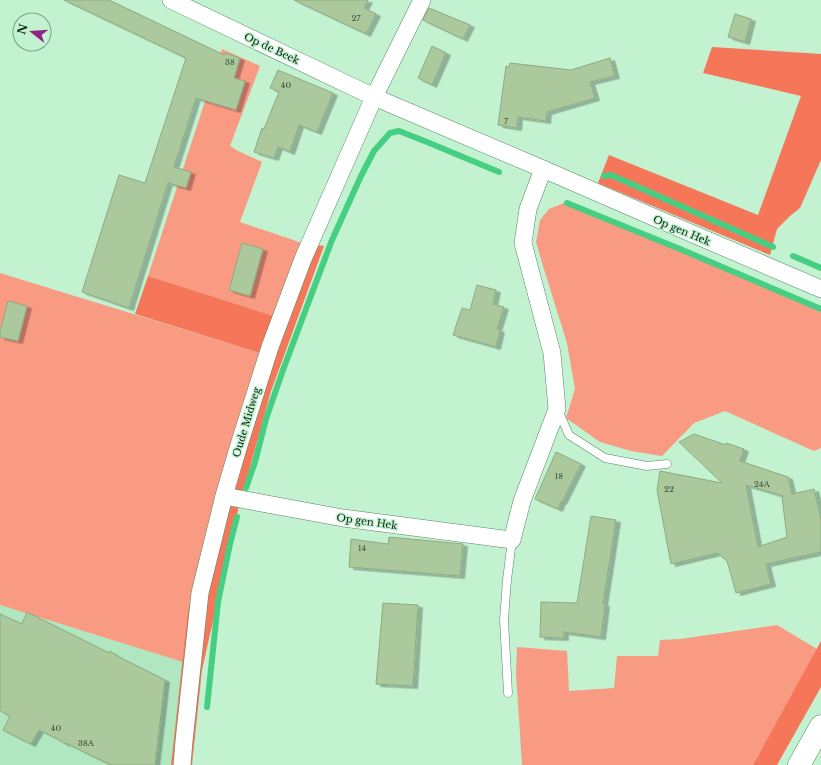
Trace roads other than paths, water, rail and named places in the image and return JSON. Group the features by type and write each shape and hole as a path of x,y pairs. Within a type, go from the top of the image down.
{"highway":[{"path":"799,765 821,726"}],"street":[{"name":"Op de Beek","path":"171,0 374,97"},
{"name":"Oude Midweg","path":"182,765 184,734 200,594 224,496 239,444 270,347 303,259 374,97 422,0"},
{"name":"Op gen Hek","path":"374,97 821,289"},
{"path":"512,540 522,501 558,409 552,353 523,243 528,209 543,169"},
{"name":"Op gen Hek","path":"224,496 343,518 512,540"}],"lane":[{"path":"558,409 569,435 605,458 647,466 667,464"},
{"path":"508,693 504,620 506,580 512,540"}],"waterway":[{"path":"246,488 255,462 266,419 332,240 374,151 390,133 399,131 499,172"},
{"path":"604,176 611,175 773,247"},
{"path":"567,203 821,309"},
{"path":"793,256 821,268"},
{"path":"207,707 218,602 237,517"}]}
